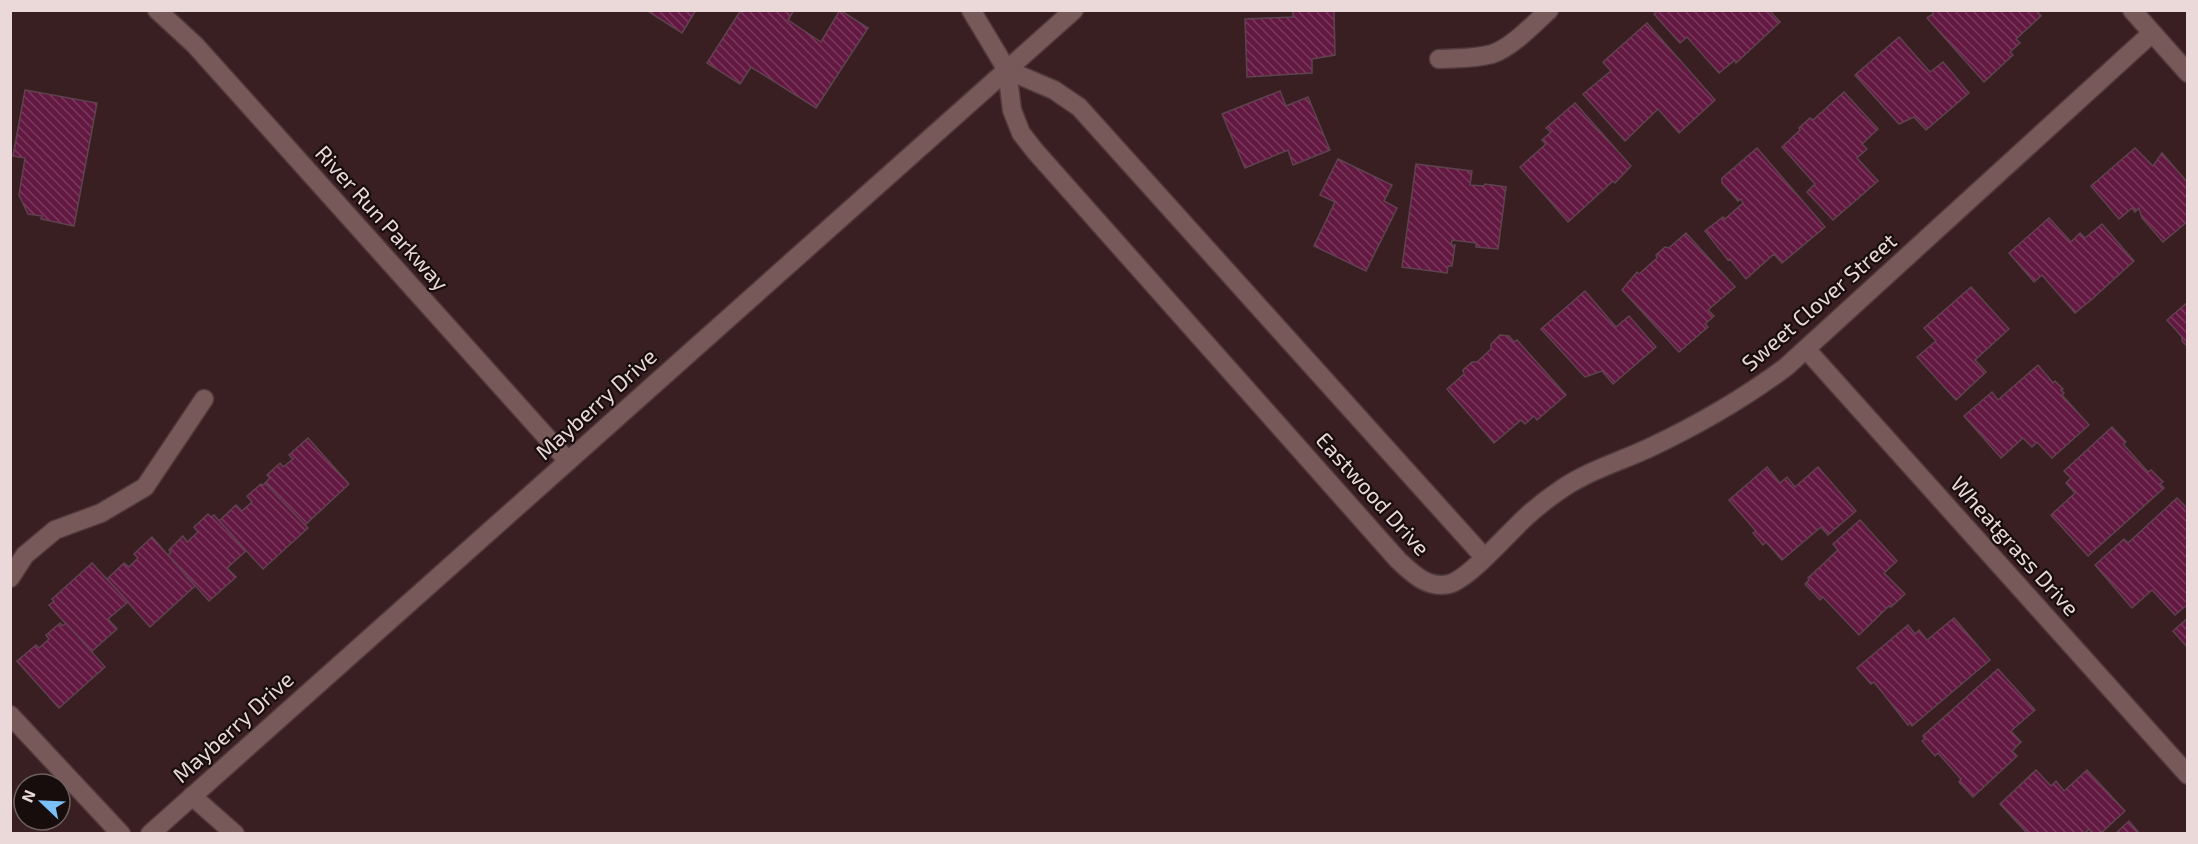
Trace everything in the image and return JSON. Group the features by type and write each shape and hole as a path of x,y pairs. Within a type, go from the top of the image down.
{"street":[{"name":"River Run Parkway","path":"157,10 195,45 568,462"},
{"name":"Eastwood Drive","path":"971,10 1007,70 1012,110 1022,133 1035,151 1398,560 1416,577 1433,584 1448,584 1466,575 1484,557 1079,107 1054,90 1007,70"},
{"name":"Mayberry Drive","path":"150,834 1074,10"},
{"path":"1439,59 1470,58 1494,53 1520,36 1549,10"},
{"path":"2132,10 2187,73"},
{"name":"Sweet Clover Street","path":"1484,557 1529,514 1564,488 1605,466 1697,424 1748,395 1786,368 2152,33"},
{"name":"Wheatgrass Drive","path":"1806,350 2187,775"},
{"path":"10,578 25,555 55,530 101,513 145,487 204,399"},
{"path":"10,715 121,834"},
{"path":"192,796 235,834"}],"building":[{"path":"646,10 696,10 682,33"},
{"path":"741,10 794,10 788,20 821,42 840,10 868,28 816,108 751,67 740,84 707,63"},
{"path":"1293,10 1334,10 1335,55 1312,59 1312,73 1247,77 1245,19 1293,17"},
{"path":"1658,10 1769,10 1780,22 1736,63 1735,60 1719,73 1687,37 1680,43 1654,14"},
{"path":"1933,10 2036,10 2041,16 2016,39 2020,43 2010,52 2013,55 1984,82 1927,18 1933,14"},
{"path":"1647,23 1715,100 1679,133 1658,109 1625,141 1583,94 1611,71 1603,62"},
{"path":"1899,37 1930,72 1943,62 1969,93 1926,130 1914,117 1899,124 1855,75"},
{"path":"25,90 97,103 74,226 28,214 19,195 25,158 13,156"},
{"path":"1280,91 1286,106 1308,97 1330,150 1293,165 1288,150 1245,168 1222,114"},
{"path":"1844,92 1878,129 1862,144 1867,149 1857,158 1878,181 1833,220 1807,192 1815,184 1782,147 1810,118 1813,120"},
{"path":"1575,103 1631,166 1615,183 1613,181 1568,222 1520,167 1546,144 1542,140 1551,132 1546,128"},
{"path":"1757,148 1825,227 1782,263 1774,254 1746,279 1705,231 1723,217 1725,219 1743,203 1741,199 1738,201 1722,183 1722,178"},
{"path":"2135,148 2153,166 2162,153 2188,183 2188,221 2163,242 2142,218 2139,208 2135,212 2132,208 2119,219 2091,186"},
{"path":"1338,159 1392,185 1384,201 1397,208 1366,271 1314,246 1335,202 1320,195"},
{"path":"1416,164 1472,171 1470,185 1484,186 1485,184 1506,187 1498,249 1476,247 1476,243 1452,240 1451,245 1455,245 1452,266 1448,266 1447,273 1402,267"},
{"path":"2049,218 2071,242 2080,233 2085,238 2102,224 2134,261 2075,313 2042,275 2034,282 2009,253"},
{"path":"1686,233 1735,287 1708,310 1714,316 1705,324 1708,327 1679,352 1622,290 1637,272 1639,274 1657,258 1656,255 1665,247 1669,248"},
{"path":"1971,287 2009,329 1975,360 1986,372 1956,400 1917,357 1936,341 1924,328"},
{"path":"1585,291 1616,327 1629,316 1656,347 1613,384 1602,371 1585,377 1541,329"},
{"path":"2188,302 2188,347 2167,320"},
{"path":"1500,335 1509,336 1514,342 1517,340 1566,395 1537,420 1534,416 1525,424 1521,420 1494,443 1447,389 1464,374 1463,370 1472,362 1477,362 1491,349 1491,344"},
{"path":"2038,365 2053,383 2055,381 2063,389 2061,390 2064,393 2062,395 2089,425 2052,458 2037,442 2032,447 2023,438 2001,458 1964,416 1992,392 1998,400"},
{"path":"2112,427 2126,442 2123,444 2148,472 2151,470 2163,482 2160,484 2164,488 2088,556 2051,515 2075,493 2066,483 2071,478 2064,471"},
{"path":"308,438 349,484 305,525 265,483 270,478 267,475 280,463 283,467 293,459 289,455"},
{"path":"1767,467 1780,483 1787,477 1795,487 1818,467 1856,511 1828,535 1821,527 1782,560 1766,542 1763,545 1753,533 1756,531 1729,500"},
{"path":"265,483 308,528 263,569 219,521 236,505 242,511 252,502 247,496"},
{"path":"2177,498 2188,509 2188,604 2175,615 2152,590 2132,608 2095,565 2124,539 2128,543"},
{"path":"208,514 211,517 214,515 246,551 227,568 236,577 209,601 168,555 171,552 169,550 183,536 187,542 198,532 194,527"},
{"path":"1860,520 1897,561 1884,573 1905,594 1859,635 1823,597 1820,600 1805,584 1808,578 1838,550 1833,544"},
{"path":"152,537 195,586 150,627 107,579 124,563 129,567 138,558 134,554"},
{"path":"92,563 128,602 108,619 117,629 91,652 49,605 54,601 52,599"},
{"path":"1954,618 1990,660 1912,726 1910,723 1908,725 1874,682 1871,684 1857,668 1908,625 1915,634 1919,630 1927,640"},
{"path":"2188,618 2188,648 2173,631"},
{"path":"60,623 62,626 66,623 105,667 59,708 17,661 36,645 39,648 49,639 46,635"},
{"path":"1998,669 2035,710 2011,731 2021,742 2012,751 2017,756 1973,797 1959,782 1961,779 1938,753 1935,756 1922,741 1925,739 1923,736"},
{"path":"2036,770 2051,786 2056,781 2064,791 2087,770 2125,811 2100,834 2093,834 2089,829 2084,834 2025,834 2026,832 2000,804"},
{"path":"2129,821 2140,834 2115,834"}]}
